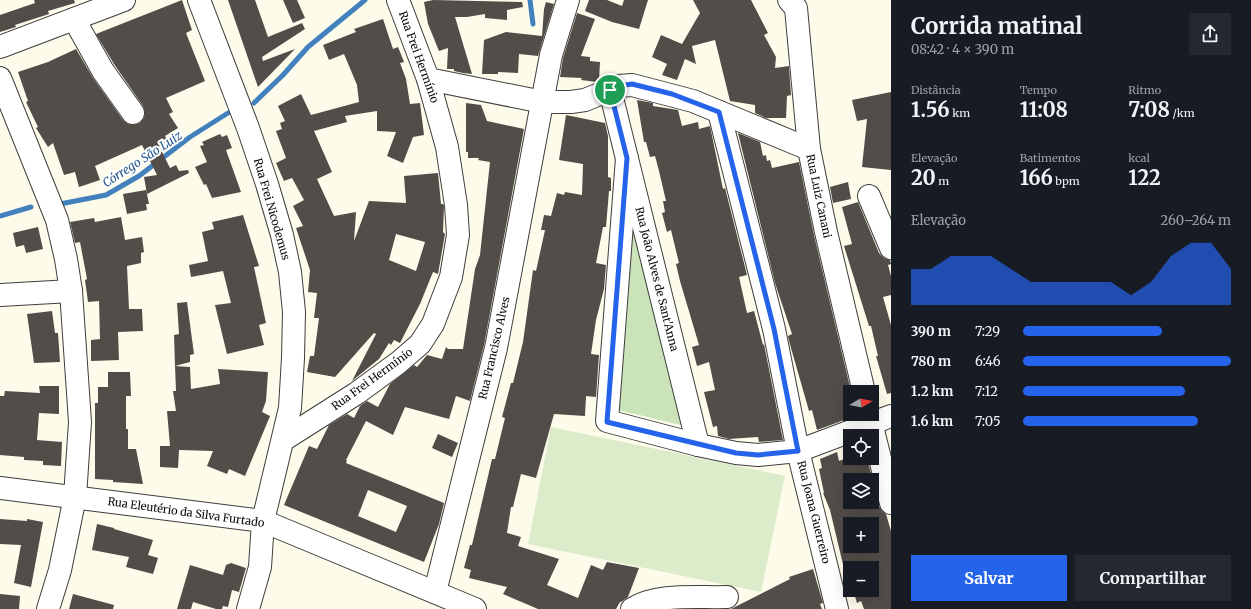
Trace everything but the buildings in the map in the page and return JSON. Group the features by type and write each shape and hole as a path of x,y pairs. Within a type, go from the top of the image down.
{"street":[{"path":"0,47 124,0"},
{"name":"Rua Frei Nicodemus","path":"199,0 248,128 267,184 282,235 290,272 294,312 290,408 263,521 260,567 248,609"},
{"name":"Rua Frei Hermínio","path":"283,440 335,407 398,363 420,344 433,324 442,306 451,278 458,236 456,205 447,147 428,79 398,0"},
{"name":"Rua Francisco Alves","path":"435,592 501,326 551,55 568,0"},
{"name":"Rua Luiz Canani","path":"798,3 809,149 826,232 862,385"},
{"path":"74,19 103,71 133,114"},
{"path":"0,78 57,220 66,259 71,291 80,422 75,497 60,570 48,609"},
{"path":"428,79 543,102 585,100 619,86 632,84 672,94 809,149"},
{"name":"Rua João Alves de Sant'Anna","path":"610,90 698,445"},
{"name":"Rua Joana Guerreiro","path":"719,112 774,329 798,451 838,609"},
{"path":"627,158 607,422 698,445 736,453 758,455 798,451 870,421"},
{"path":"869,196 891,248"},
{"path":"0,295 71,291"},
{"path":"877,421 891,503"},
{"name":"Rua Eleutério da Silva Furtado","path":"0,488 263,521 475,609"},
{"path":"632,609 650,601 667,598 727,597"}],"green space":[{"path":"631,234 635,234 685,426 614,409"},
{"path":"551,427 785,476 761,592 528,544"}],"waterway":[{"name":"Córrego São Luiz","path":"254,103 283,75 308,47 365,0"},
{"path":"530,0 533,24"},
{"name":"Córrego São Luiz","path":"60,204 106,195 139,176 190,137 228,113"},
{"name":"Córrego São Luiz","path":"0,216 31,207"}],"route":[{"path":"632,84 672,94 719,112 774,329 798,451 758,455 736,453 607,422 627,158 610,90 619,86 632,84"}]}
